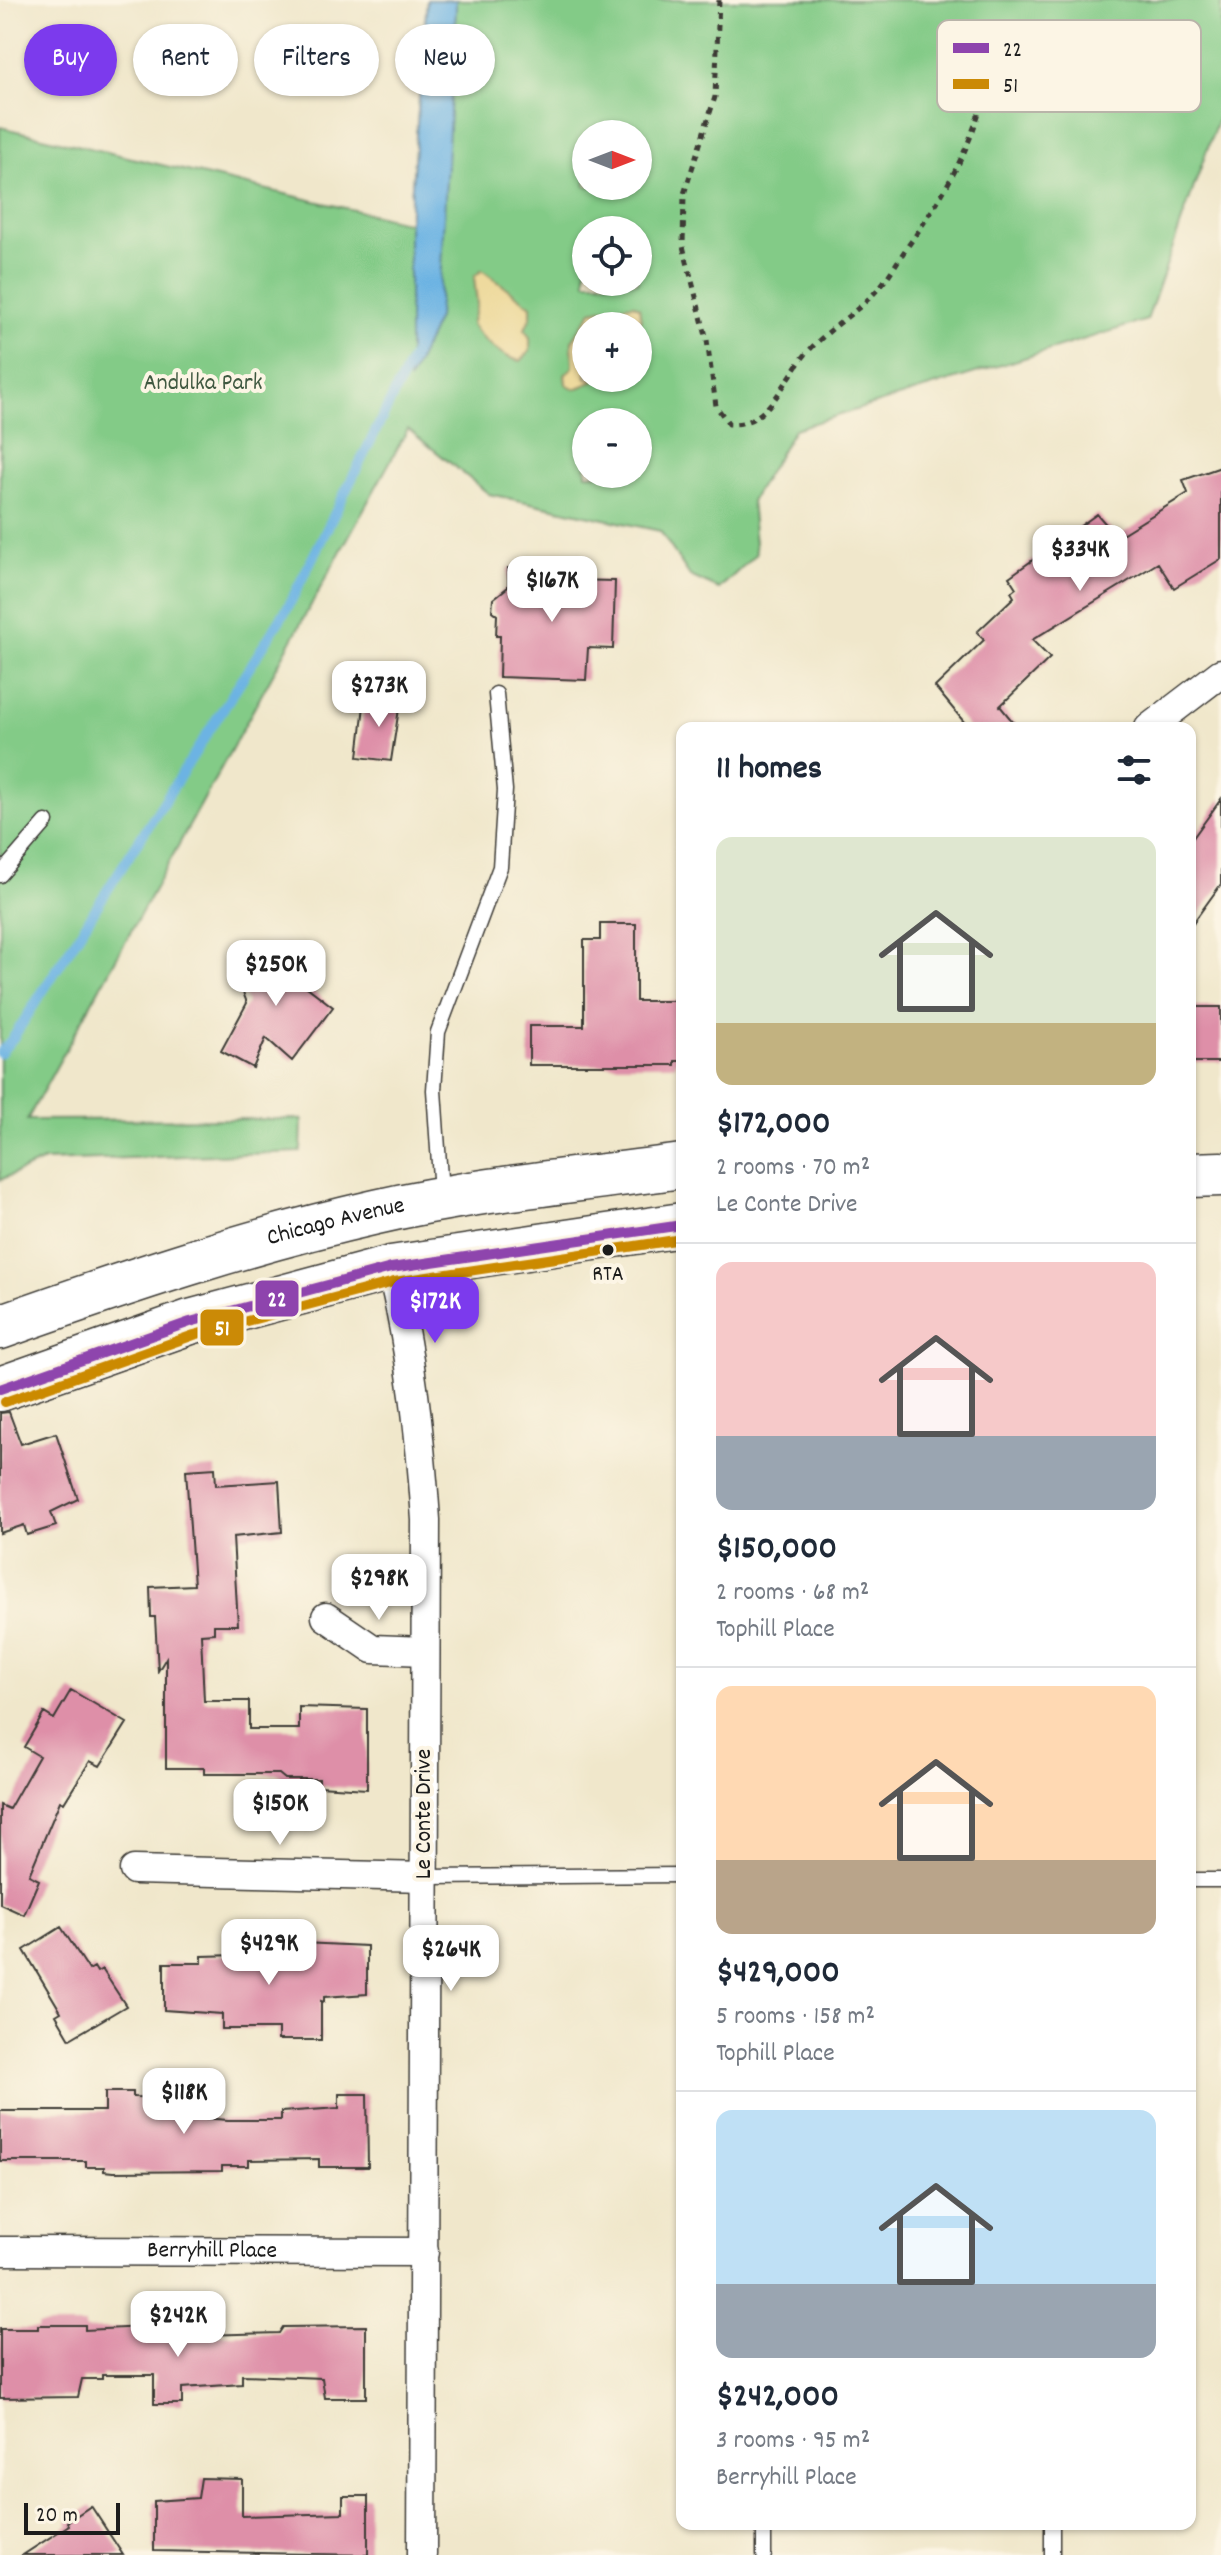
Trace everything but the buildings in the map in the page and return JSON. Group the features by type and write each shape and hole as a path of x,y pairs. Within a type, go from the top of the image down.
{"main road":[{"name":"Chicago Avenue","path":"0,1327 169,1267 290,1233 442,1200 676,1167"},
{"path":"391,1268 400,1241 425,1225 603,1197 626,1174"},
{"path":"1196,1175 1221,1174"},
{"path":"0,1389 190,1322 391,1268 676,1226"},
{"path":"290,1233 363,1254 391,1268"}],"street":[{"path":"1157,722 1221,673"},
{"name":"Le Conte Drive","path":"391,1268 409,1347 420,1433 426,1520 422,2555"},
{"path":"326,1617 373,1649 425,1651"},
{"path":"134,1870 426,1877"},
{"name":"Berryhill Place","path":"0,2251 424,2252"}],"lane":[{"path":"442,1200 434,1090 438,1032 500,867 505,790 496,694"},
{"path":"0,875 46,822"},
{"path":"426,1877 676,1875"},
{"path":"1196,1880 1221,1880"},
{"path":"764,2530 764,2555"},
{"path":"1052,2530 1052,2555"}],"path":[{"path":"719,0 715,97 684,194 683,246 707,340 716,406 729,424 746,425 763,413 827,331 856,311 879,287 941,197 972,141 981,112"}],"green space":[{"name":"Andulka Park","path":"427,0 1221,0 1221,110 1147,320 794,429 751,501 756,554 719,589 690,576 660,531 489,494 408,429 27,1120 302,1119 301,1152 44,1161 0,1180 0,127 409,223 419,96 495,96 495,24 425,24"}],"sand":[{"path":"482,270 531,306 531,316 525,329 530,338 530,351 521,361 493,347 471,324 477,304 474,277"},
{"path":"633,304 639,307 640,312 591,312"},
{"path":"572,368 572,387 566,384 565,375"}],"water":[{"path":"427,0 456,0 455,24 425,24"},
{"path":"419,96 451,96 438,318 409,381 409,223"}],"waterway":[{"path":"0,1053 13,1038 288,607 414,354"}],"transit line":[{"name":"22","path":"0,1389 190,1322 391,1268 676,1226"},
{"name":"51","path":"5,1402 194,1335 394,1282 676,1240"}],"place":[{"name":"RTA","path":"608,1250"}]}
